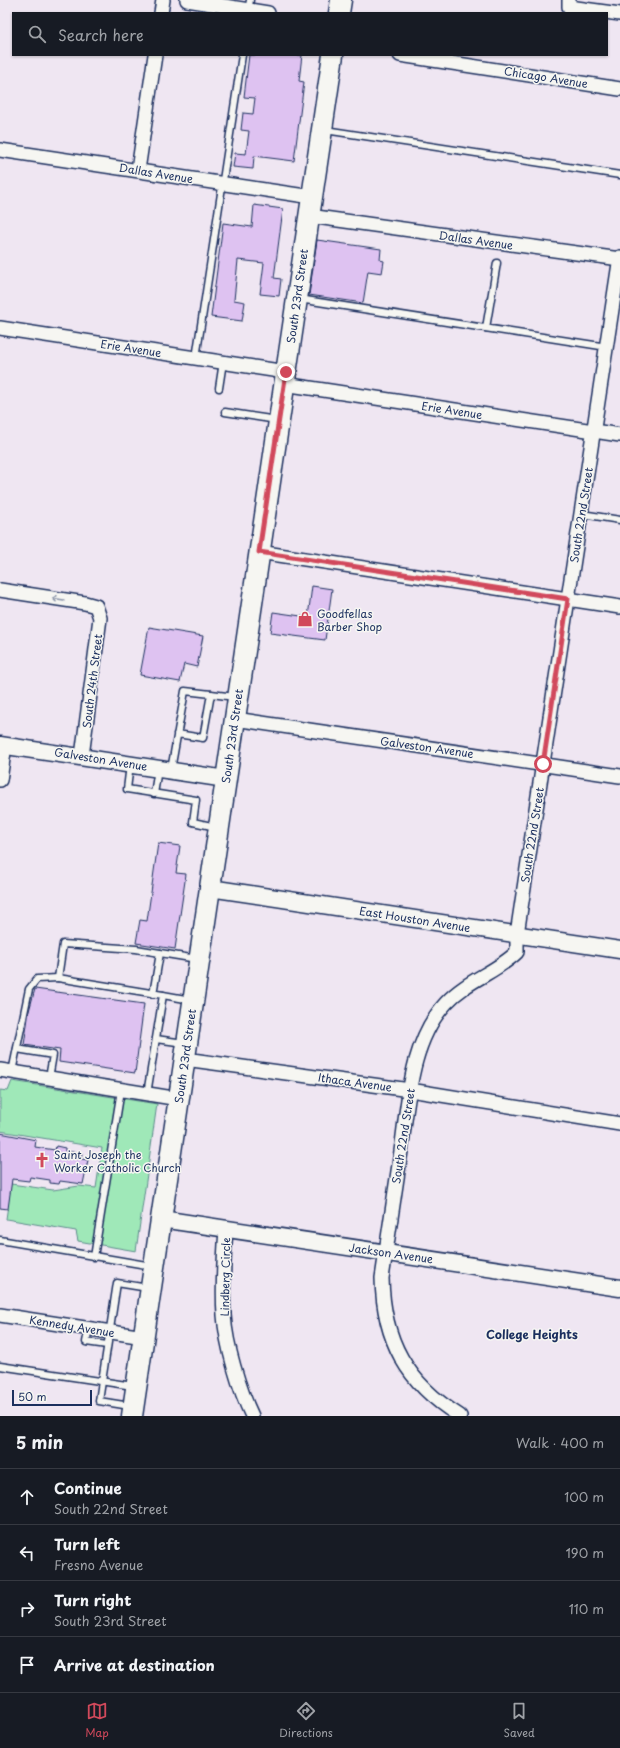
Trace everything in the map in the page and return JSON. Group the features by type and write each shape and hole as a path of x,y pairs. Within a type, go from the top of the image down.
{"main road":[{"path":"339,12 341,0"},
{"name":"South 23rd Street","path":"134,1403 333,56"}],"street":[{"path":"161,12 163,0"},
{"path":"187,0 249,8 264,12"},
{"path":"569,3 620,14"},
{"path":"138,170 155,56"},
{"name":"Chicago Avenue","path":"406,56 620,89"},
{"name":"Dallas Avenue","path":"0,150 312,197"},
{"name":"Dallas Avenue","path":"309,216 620,258"},
{"name":"South 22nd Street","path":"460,1416 427,1392 408,1371 394,1346 386,1321 382,1278 410,1090 424,1038 435,1018 458,991 510,959 517,952 517,934 595,431 620,258"},
{"name":"Erie Avenue","path":"0,328 223,362 285,378 620,435"},
{"path":"259,552 620,607"},
{"name":"South 24th Street","path":"0,590 96,606 100,618 82,756"},
{"name":"Galveston Avenue","path":"235,719 620,776"},
{"path":"0,780 3,745"},
{"name":"Galveston Avenue","path":"3,745 226,779"},
{"name":"East Houston Avenue","path":"210,888 620,950"},
{"name":"Ithaca Avenue","path":"186,1051 410,1090 620,1124"},
{"path":"6,1071 179,1099"},
{"name":"Jackson Avenue","path":"161,1219 620,1288"},
{"name":"Lindberg Circle","path":"226,1229 224,1316 233,1364 252,1416"},
{"name":"Kennedy Avenue","path":"0,1315 144,1337"}],"lane":[{"path":"196,358 242,56"},
{"path":"322,130 620,176"},
{"path":"486,328 497,263"},
{"path":"297,298 607,347"},
{"path":"219,388 223,362"},
{"path":"225,412 279,420"},
{"path":"582,514 620,520"},
{"path":"154,794 177,734 185,691 238,697"},
{"path":"177,734 203,738 211,694"},
{"path":"130,764 127,789 196,800 193,822 219,828"},
{"path":"58,978 63,944 160,953 199,960"},
{"path":"153,994 160,953"},
{"path":"6,1071 16,1049 29,989 37,979 58,978 194,1000"},
{"path":"147,1094 163,995"},
{"path":"156,1039 186,1051"},
{"path":"16,1049 53,1055 49,1078"},
{"path":"94,1257 121,1090"},
{"path":"0,1240 154,1266"},
{"path":"134,1403 99,1401 109,1332 117,1283 151,1288"},
{"path":"89,1328 86,1342 107,1346"},
{"path":"0,1366 102,1382 134,1403"}],"green space":[{"path":"12,1081 157,1104 136,1251 78,1241 76,1231 6,1219 11,1184 53,1190 79,1186 96,1188 102,1148 0,1131 0,1090 8,1091"}],"building":[{"path":"249,56 302,56 299,81 304,82 294,161 254,156 253,169 233,167 235,153 246,154 249,131 241,130 243,113 253,114 255,98 244,97"},
{"path":"254,205 283,209 274,278 281,279 279,296 260,294 264,263 238,260 234,300 245,302 242,321 211,317 223,223 252,227"},
{"path":"317,240 381,249 380,260 384,261 382,273 368,271 363,303 309,295"},
{"path":"312,586 332,589 325,640 270,633 273,612 308,617"},
{"path":"149,627 203,636 197,667 184,664 180,682 140,675"},
{"path":"158,843 180,846 176,873 186,874 175,949 136,943 140,920 147,921"},
{"path":"35,989 144,1004 135,1073 59,1062 60,1050 24,1045 29,1011"},
{"name":"Saint Joseph the Worker Catholic Church","path":"0,1133 36,1140 35,1147 55,1150 56,1146 65,1148 65,1151 82,1153 81,1159 88,1160 83,1184 60,1181 59,1184 50,1183 50,1180 30,1177 29,1181 12,1179 8,1209 0,1208"}],"place":[{"name":"Goodfellas Barber Shop","path":"305,619"},
{"name":"Saint Joseph the Worker Catholic Church","path":"42,1160"}],"district":[{"name":"College Heights","path":"532,1334"}],"route":[{"path":"286,372 259,552 568,599 543,764"}]}
